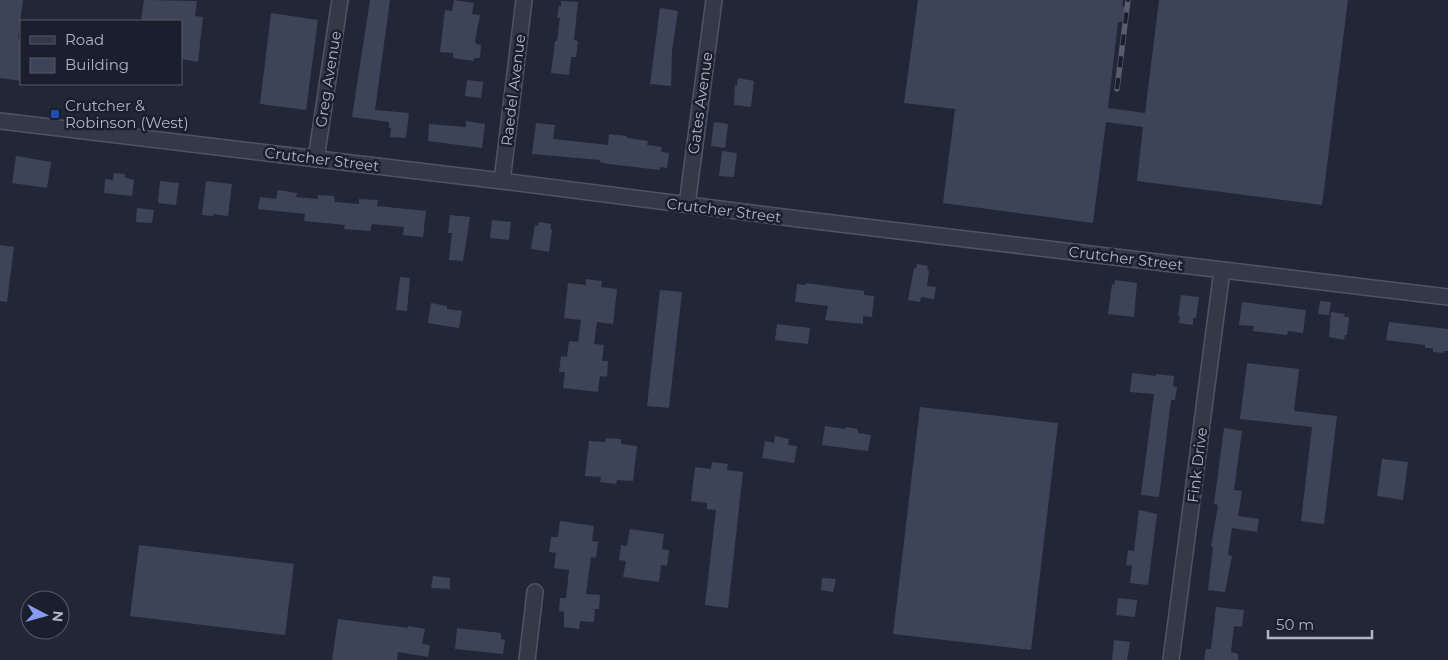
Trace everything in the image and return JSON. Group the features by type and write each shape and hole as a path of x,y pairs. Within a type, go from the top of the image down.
{"street":[{"name":"Greg Avenue","path":"316,159 340,0"},
{"name":"Raedel Avenue","path":"502,181 524,0"},
{"name":"Gates Avenue","path":"687,205 714,0"},
{"name":"Crutcher Street","path":"0,121 1448,297"},
{"name":"Fink Drive","path":"1171,660 1222,270"},
{"path":"527,660 535,592"}],"building":[{"path":"0,0 23,0 18,39 20,39 20,81 0,78"},
{"path":"144,0 197,1 195,16 203,17 198,62 182,59 182,20 141,20"},
{"path":"370,0 390,0 375,110 409,113 406,138 390,137 391,128 389,128 389,122 352,117"},
{"path":"454,0 474,3 472,14 480,15 475,41 476,44 481,45 480,58 474,58 474,61 453,58 453,53 440,52 445,10 452,11"},
{"path":"918,0 1123,0 1122,6 1125,7 1123,22 1118,22 1108,108 1145,113 1159,0 1348,0 1322,205 1137,181 1143,127 1106,122 1093,223 943,203 955,109 904,103"},
{"path":"561,1 578,2 574,40 578,41 576,57 571,57 569,75 551,73 560,18 557,18"},
{"path":"660,8 678,11 672,51 671,86 650,84"},
{"path":"271,13 318,20 306,110 260,104"},
{"path":"738,78 754,81 751,107 734,105 735,85 737,86"},
{"path":"467,80 483,82 481,98 465,96"},
{"path":"466,121 485,124 482,148 428,141 429,124 466,127"},
{"path":"714,122 728,124 725,148 711,146"},
{"path":"536,123 555,125 553,139 608,145 609,134 648,141 647,145 662,147 661,152 669,153 667,168 660,167 660,170 609,164 600,162 600,160 532,154"},
{"path":"722,151 737,153 734,177 719,176"},
{"path":"16,156 51,162 47,188 12,183"},
{"path":"114,173 125,174 124,177 134,180 132,196 104,193 105,179 113,180"},
{"path":"160,181 179,183 176,205 158,203"},
{"path":"206,181 232,184 228,216 202,215"},
{"path":"278,190 297,193 296,197 318,199 318,195 334,196 335,202 359,204 359,199 378,200 377,206 426,211 423,237 403,235 404,227 372,224 370,231 344,229 345,225 304,221 305,214 258,209 260,197 276,199"},
{"path":"137,208 154,210 152,223 136,222"},
{"path":"450,215 470,217 463,261 449,260 452,233 448,233"},
{"path":"492,220 511,222 509,240 490,238"},
{"path":"539,222 551,224 549,252 531,249 535,225 538,226"},
{"path":"0,245 14,247 7,302 0,301"},
{"path":"917,264 928,266 927,286 936,287 934,299 921,297 920,302 908,300 914,268 916,268"},
{"path":"400,277 410,278 407,311 396,310"},
{"path":"586,279 602,281 601,287 617,289 613,324 597,322 594,344 604,345 602,361 608,361 607,377 600,376 598,392 563,388 565,372 559,372 561,356 567,357 569,341 578,342 581,320 564,318 568,283 586,285"},
{"path":"1115,280 1137,283 1134,317 1108,314 1112,284 1114,285"},
{"path":"806,283 864,291 864,295 874,296 872,317 863,316 863,324 825,320 828,306 795,302 797,284 806,285"},
{"path":"660,290 682,292 669,408 647,406"},
{"path":"1181,295 1199,297 1193,325 1179,323"},
{"path":"1320,301 1331,302 1329,315 1318,314"},
{"path":"1242,302 1306,310 1303,333 1288,331 1287,335 1253,331 1254,326 1239,325"},
{"path":"431,303 447,306 447,309 462,311 459,328 428,323"},
{"path":"1331,312 1345,314 1344,317 1349,317 1347,335 1345,335 1344,340 1329,337"},
{"path":"1389,322 1448,329 1448,351 1444,351 1444,353 1433,352 1433,348 1425,348 1425,345 1386,340"},
{"path":"777,324 810,328 808,344 775,340"},
{"path":"1247,363 1299,369 1294,411 1337,416 1324,524 1301,521 1312,427 1240,419"},
{"path":"1132,373 1174,376 1173,386 1177,387 1175,400 1171,400 1159,497 1141,495 1154,394 1130,392"},
{"path":"920,407 1058,423 1031,650 893,634"},
{"path":"825,426 858,429 858,433 871,435 868,451 822,445"},
{"path":"1224,428 1242,431 1234,490 1242,491 1238,516 1259,519 1257,532 1232,528 1228,555 1232,556 1225,592 1208,590 1213,547 1211,547 1218,505 1214,504"},
{"path":"775,436 789,439 788,445 797,446 794,463 762,458 765,441 774,443"},
{"path":"606,438 621,439 621,444 637,446 633,481 617,480 616,484 600,482 601,477 585,476 589,441 605,442"},
{"path":"1382,459 1408,462 1403,500 1377,496"},
{"path":"712,462 728,464 727,470 743,472 728,608 705,605 716,510 707,509 707,503 691,501 695,467 711,469"},
{"path":"1139,510 1157,514 1148,585 1130,583 1132,566 1126,565 1128,550 1134,551"},
{"path":"560,521 594,526 592,541 598,542 596,558 591,557 586,594 600,595 599,609 595,609 594,622 580,621 579,629 564,627 564,612 559,611 560,598 566,598 569,570 554,568 556,553 549,552 551,537 558,537"},
{"path":"630,529 664,534 662,549 669,550 667,566 661,565 659,582 623,577 626,561 619,560 621,545 627,546"},
{"path":"139,545 294,564 285,635 130,616"},
{"path":"433,576 450,578 450,589 431,588"},
{"path":"822,578 836,579 833,592 821,590"},
{"path":"1118,598 1137,600 1135,617 1116,615"},
{"path":"1216,607 1244,610 1242,627 1234,626 1231,652 1238,654 1238,660 1204,660 1206,649 1211,649"},
{"path":"338,619 425,629 422,644 430,645 428,657 398,652 397,660 332,660"},
{"path":"457,628 501,633 501,639 505,640 503,654 455,649"},
{"path":"1114,640 1130,642 1127,660 1112,660"}],"railway":[{"path":"1117,89 1128,0"}],"place":[{"name":"Crutcher & Robinson (West)","path":"55,114"}]}
